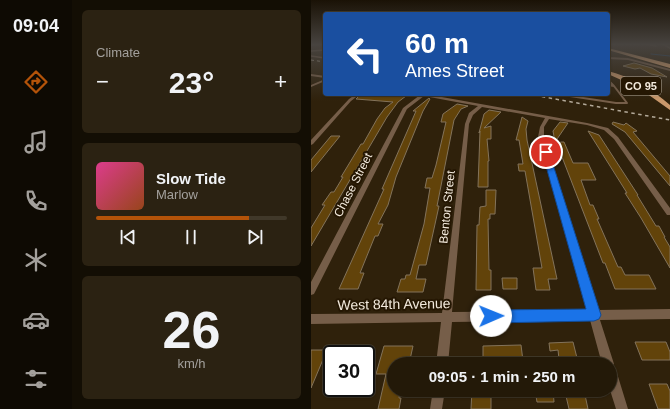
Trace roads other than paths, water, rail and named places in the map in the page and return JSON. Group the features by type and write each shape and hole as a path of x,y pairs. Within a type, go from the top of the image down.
{"main road":[{"name":"CO 95","path":"610,71 646,85 670,102"},
{"name":"CO 95","path":"610,71 641,86 659,98 670,108"}],"street":[{"path":"643,63 670,70"},
{"path":"311,75 323,78"},
{"path":"311,86 323,80"},
{"path":"311,142 355,96"},
{"name":"Chase Street","path":"311,291 405,108 419,96"},
{"path":"432,96 593,125 606,129 616,138 670,213"},
{"name":"Benton Street","path":"443,357 467,124 471,114 481,105"},
{"path":"548,117 542,128 541,138 606,357"},
{"name":"West 84th Avenue","path":"311,319 670,314"},
{"path":"617,395 621,409"},
{"path":"436,409 438,397"}],"lane":[{"path":"570,96 627,104 610,82"},
{"path":"610,85 614,86"}],"railway":[{"path":"539,96 670,120"}]}
